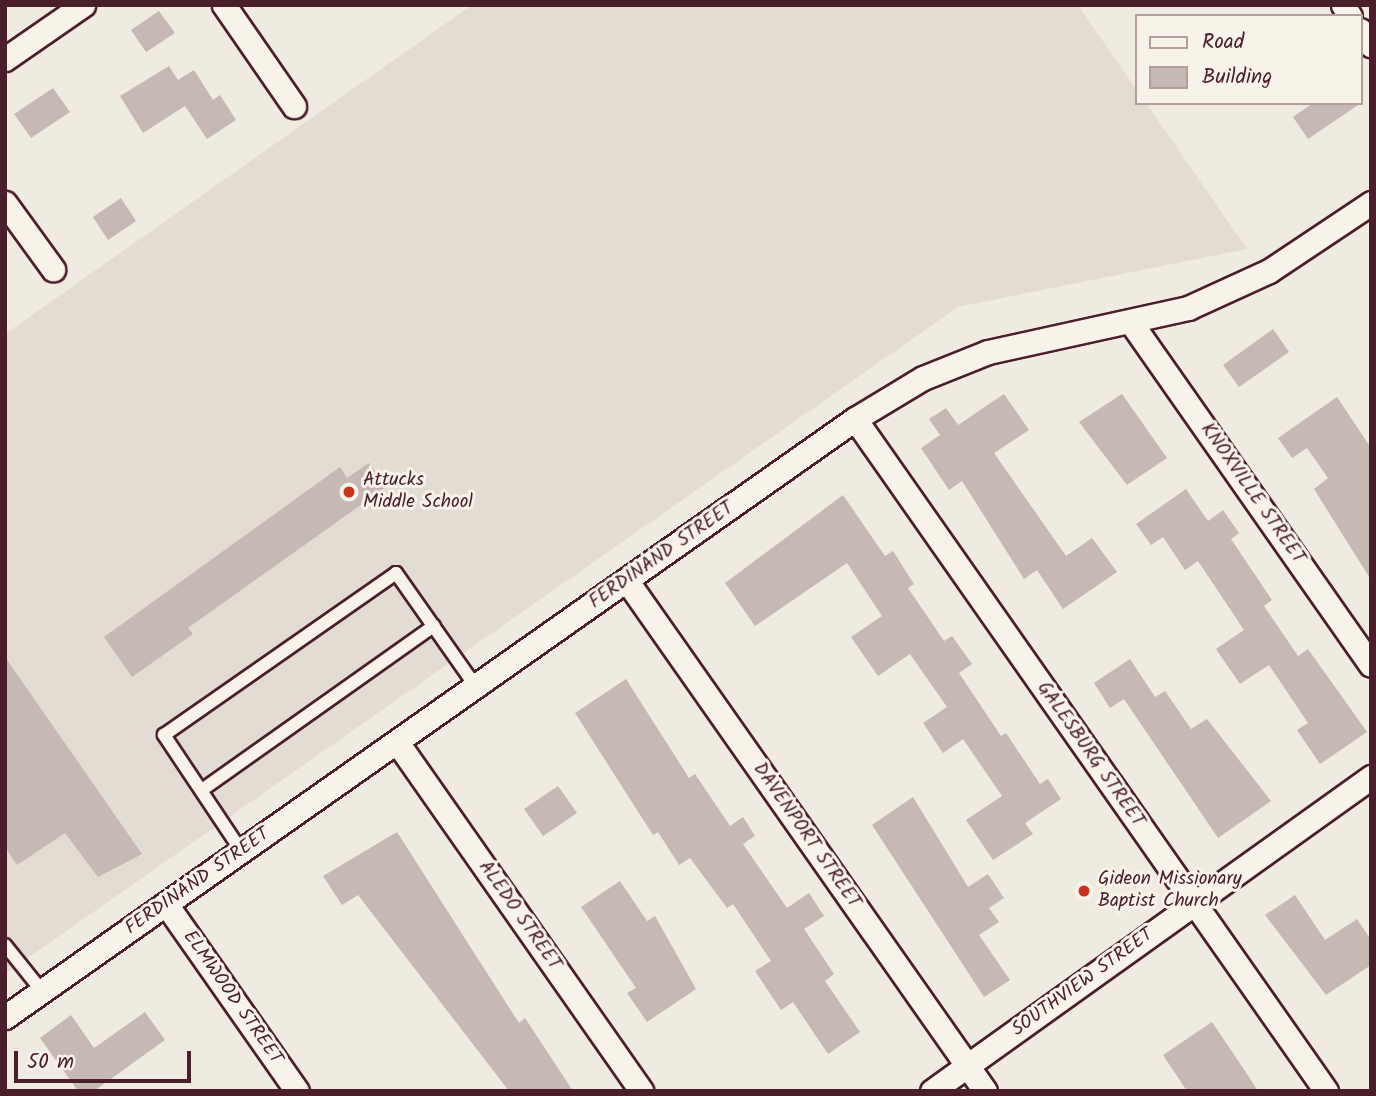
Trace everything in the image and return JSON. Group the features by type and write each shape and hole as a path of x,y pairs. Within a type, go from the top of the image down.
{"street":[{"path":"5,59 83,5"},
{"path":"224,5 293,106"},
{"path":"5,203 53,269"},
{"name":"FERDINAND STREET","path":"5,1017 855,419 958,361 1132,324 1228,293 1371,203"},
{"name":"KNOXVILLE STREET","path":"1132,324 1371,665"},
{"name":"GALESBURG STREET","path":"855,419 1326,1091"},
{"name":"DAVENPORT STREET","path":"627,581 985,1091"},
{"name":"ALEDO STREET","path":"397,742 641,1091"},
{"name":"SOUTHVIEW STREET","path":"932,1091 1371,776"},
{"name":"ELMWOOD STREET","path":"166,904 297,1091"}],"lane":[{"path":"242,852 164,735 397,573 475,687"},
{"path":"202,790 434,626"},
{"path":"5,945 42,991"}],"shaded area":[{"name":"Attucks Middle School","path":"472,5 1078,5 1134,86 1134,105 1147,105 1247,249 958,307 5,974 5,334"}],"building":[{"path":"159,11 175,33 146,52 131,30"},
{"path":"169,66 178,80 194,70 213,100 220,95 236,120 207,139 185,106 143,133 120,96"},
{"path":"53,88 70,112 31,138 14,114"},
{"path":"1310,105 1358,105 1308,139 1293,117"},
{"path":"121,198 136,221 108,240 93,217"},
{"path":"1273,329 1289,352 1239,387 1223,365"},
{"path":"1004,394 1029,430 994,453 1066,556 1092,538 1117,572 1063,609 1037,570 1024,579 962,481 949,490 921,448 940,435 929,419 946,408 958,425"},
{"path":"1122,394 1167,458 1127,485 1079,422"},
{"path":"1337,397 1371,448 1371,580 1314,489 1328,478 1307,448 1292,458 1278,438"},
{"path":"369,463 386,487 188,628 193,634 132,677 104,637 340,467 347,478"},
{"path":"1186,489 1208,521 1223,510 1239,533 1231,539 1272,600 1264,606 1298,656 1308,649 1367,732 1320,764 1297,730 1308,723 1269,665 1240,684 1216,649 1244,630 1198,561 1185,570 1163,537 1151,545 1136,524"},
{"path":"843,495 885,556 893,551 914,584 908,588 944,641 952,636 972,664 959,673 1001,736 1006,733 1040,784 1048,779 1061,799 1025,823 1033,834 993,860 966,820 1002,796 963,739 943,753 923,723 947,707 910,654 878,676 851,637 882,616 847,563 755,626 725,583"},
{"path":"5,657 142,854 98,877 65,833 17,865 5,847"},
{"path":"1130,659 1155,697 1165,691 1191,729 1207,719 1271,801 1218,838 1124,699 1110,708 1094,683"},
{"path":"626,679 689,778 695,774 730,826 743,817 755,836 743,844 787,908 809,893 824,916 804,929 834,974 825,981 860,1032 828,1054 793,1002 781,1010 755,971 771,961 733,904 727,908 690,858 679,865 658,832 653,835 575,713"},
{"path":"558,786 577,813 543,836 524,809"},
{"path":"913,797 968,887 988,874 1004,898 989,908 999,922 979,935 1010,980 984,997 872,825"},
{"path":"397,832 519,1023 525,1018 573,1091 509,1091 358,895 342,905 323,876"},
{"path":"620,881 647,921 655,916 696,989 647,1022 627,993 636,988 581,907"},
{"path":"1295,895 1325,940 1357,919 1371,940 1371,965 1326,995 1265,915"},
{"path":"145,1012 165,1040 94,1091 78,1091 40,1038 71,1015 94,1048"},
{"path":"1212,1022 1258,1091 1187,1091 1163,1055"}],"place":[{"name":"Attucks Middle School","path":"349,492"},
{"name":"Gideon Missionary Baptist Church","path":"1084,891"}]}
